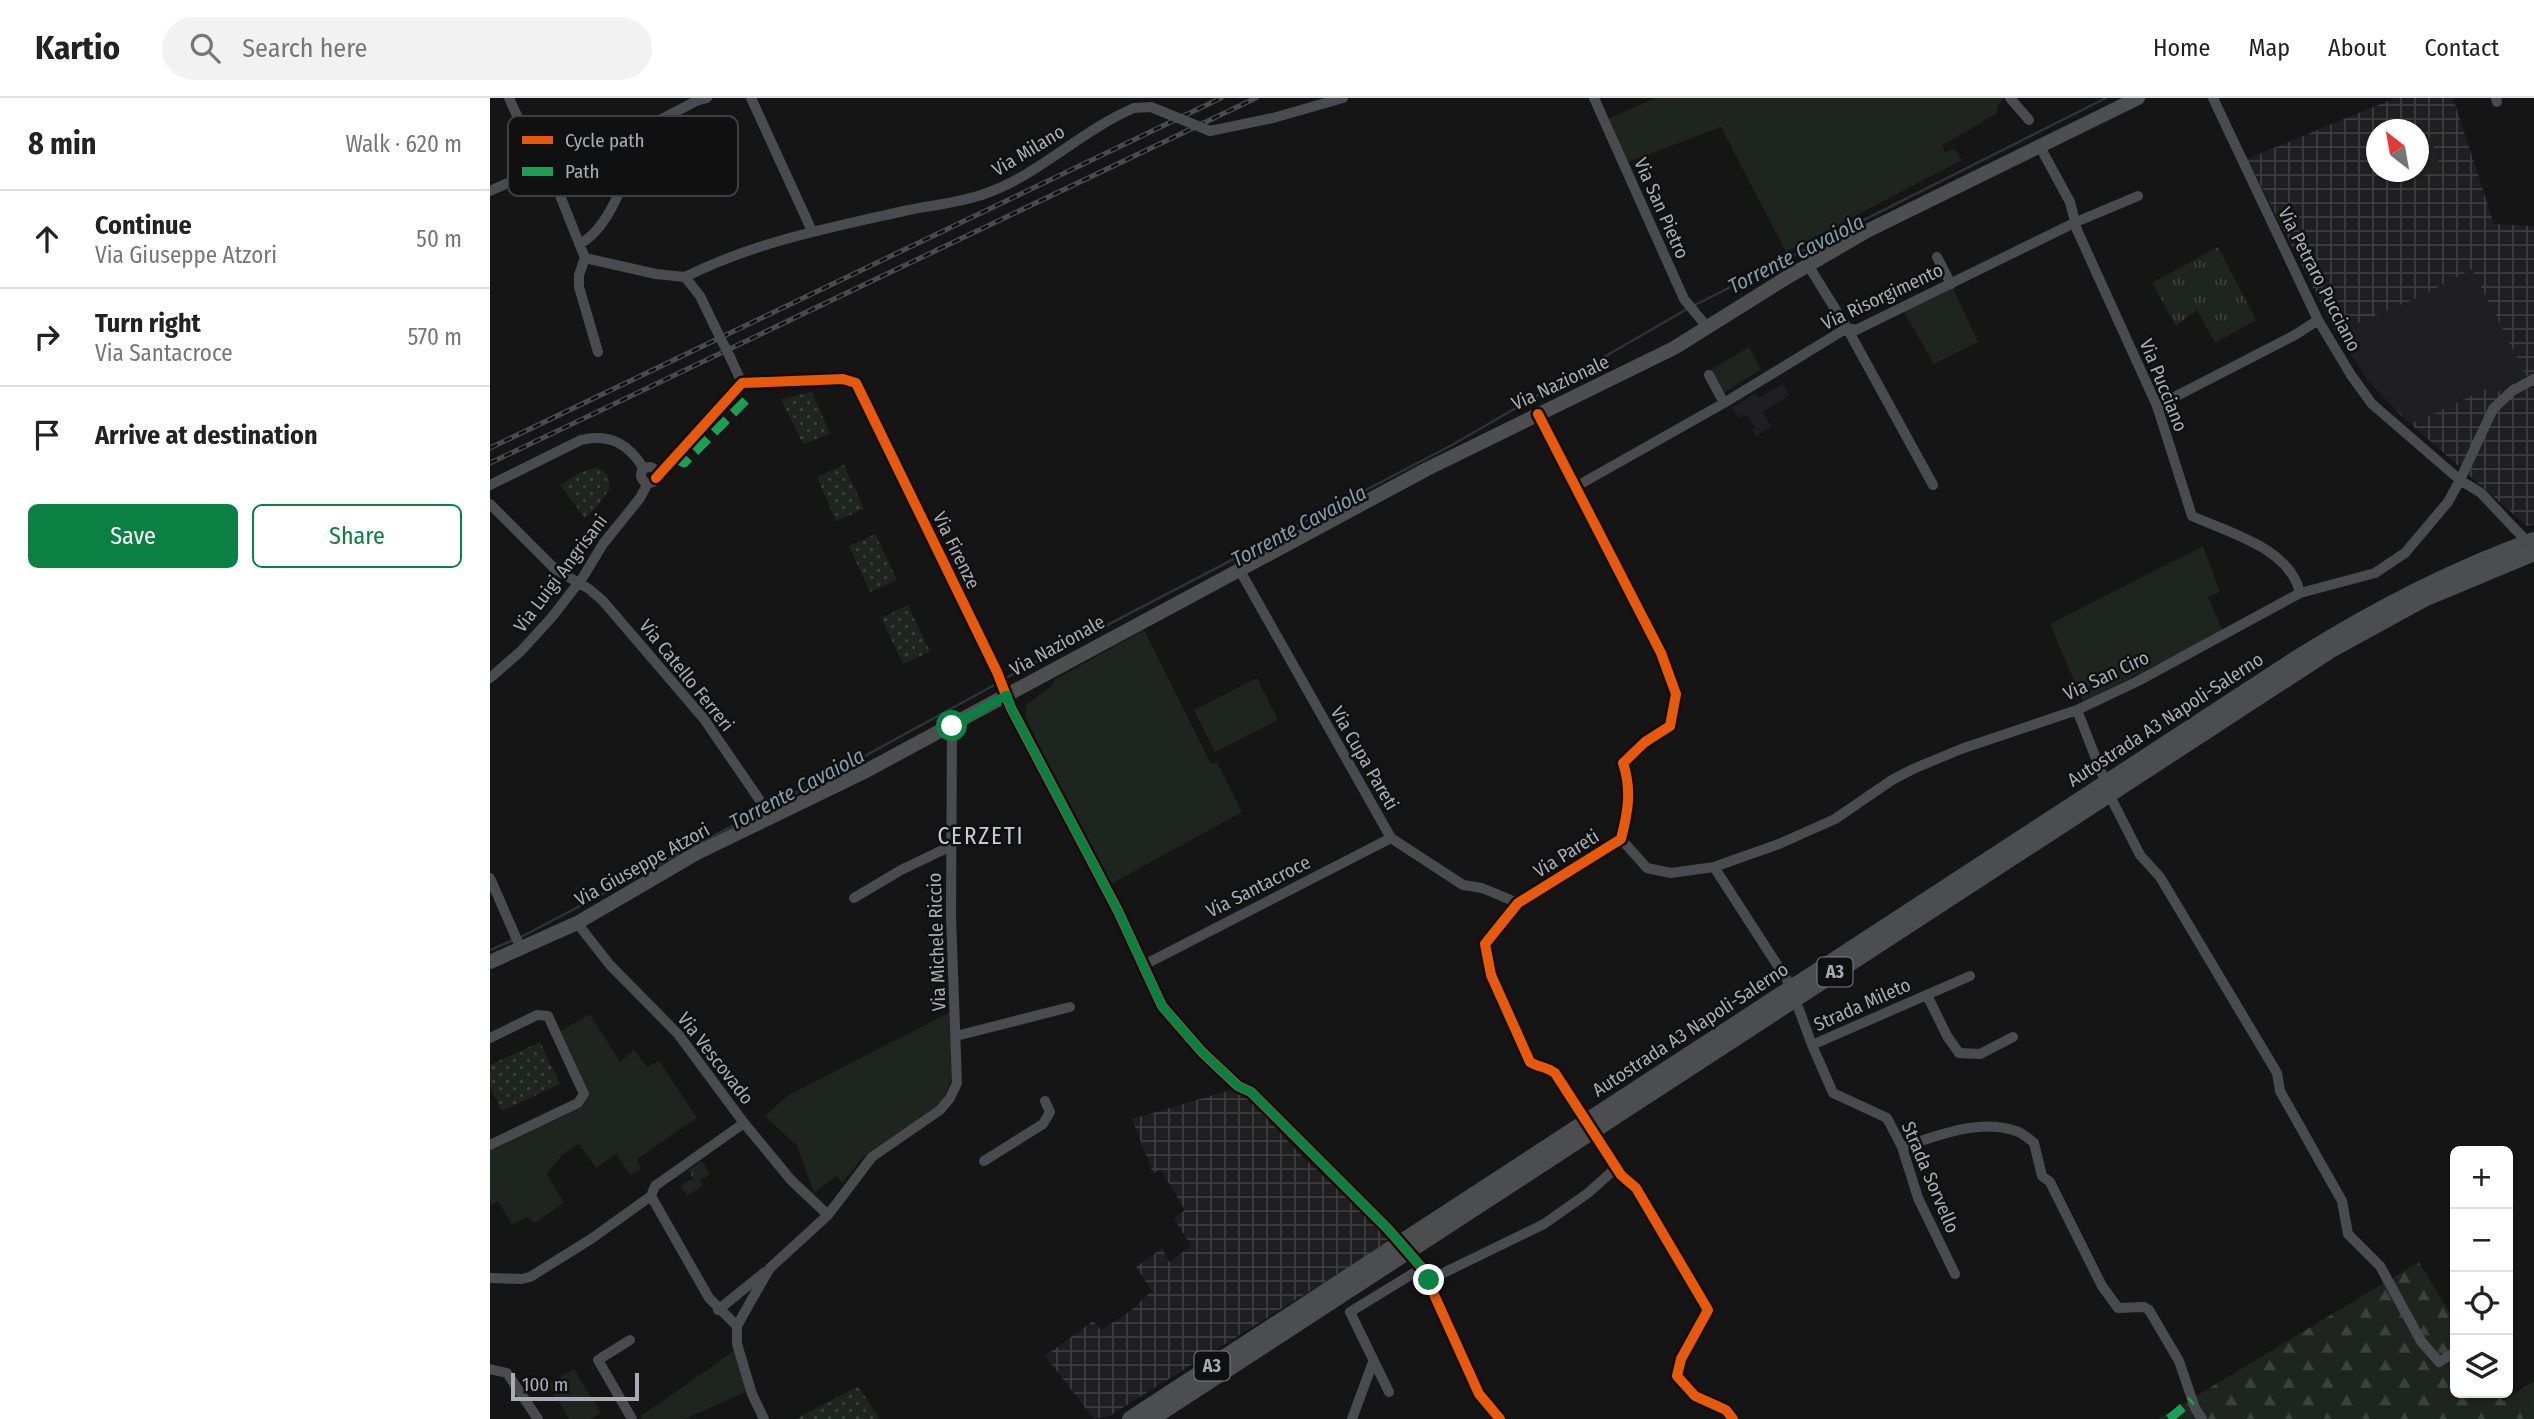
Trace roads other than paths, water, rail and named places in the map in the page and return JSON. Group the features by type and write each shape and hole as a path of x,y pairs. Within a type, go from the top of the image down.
{"highway":[{"name":"Autostrada A3 Napoli-Salerno","path":"1130,1419 2297,658 2409,594 2534,541"},
{"name":"Autostrada A3 Napoli-Salerno","path":"1151,1419 2331,650 2426,598 2534,551"}],"main road":[{"name":"Via Nazionale","path":"1003,694 1427,469 1662,355 1704,323 1867,231 2138,98"},
{"name":"Via Giuseppe Atzori","path":"490,962 518,942 577,923 697,853 862,773 952,726 1003,694"}],"street":[{"path":"509,98 517,116"},
{"path":"668,116 707,98"},
{"path":"751,98 812,231"},
{"name":"Via Milano","path":"685,277 771,241 988,193 1010,183 1134,107 1151,107 1210,131 1273,118 1343,98"},
{"name":"Via San Pietro","path":"1594,98 1684,299 1704,323"},
{"path":"2010,98 2029,120"},
{"name":"Via Petraro Pucciano","path":"2213,98 2318,320 2349,372 2372,404 2460,480 2481,493 2534,551"},
{"name":"Via Pucciano","path":"2039,145 2070,202 2077,230 2157,406 2192,516 2268,550 2297,580 2300,593"},
{"path":"490,191 508,183"},
{"path":"560,196 585,258 579,275 579,287 598,352"},
{"path":"579,244 588,240 599,229 616,196"},
{"name":"Via Risorgimento","path":"1577,486 1847,328 1856,330 2076,222 2138,196"},
{"path":"1937,257 1951,284"},
{"path":"585,258 656,274 685,277 700,296 742,383"},
{"path":"1808,265 1847,328 1933,485"},
{"path":"2157,406 2295,335 2318,320"},
{"path":"1709,375 1724,402"},
{"name":"Via Firenze","path":"742,383 831,379 856,383 997,672 1003,694"},
{"name":"Via San Ciro","path":"1621,839 1647,868 1671,873 1714,867 1835,820 1892,780 1913,769 1961,749 2077,710 2137,681 2300,593 2375,573 2405,553 2448,502 2493,409 2512,391 2534,379"},
{"name":"Via Luigi Angrisani","path":"490,678 532,641 578,583 603,544 640,498 651,475 674,458 742,383"},
{"name":"Via Pareti","path":"1538,414 1661,653 1676,694 1670,726 1645,742 1623,763 1628,779 1629,807 1621,839 1518,903 1485,944 1491,975 1530,1062 1555,1073 1583,1116"},
{"path":"490,485 581,440 593,437 618,441 636,455 651,475"},
{"name":"Via Catello Ferreri","path":"490,504 555,569 603,601 696,709 759,799"},
{"name":"Via Cupa Pareti","path":"1239,569 1391,838 1463,885 1518,903"},
{"path":"1003,694 1118,911 1162,1006 1202,1052 1238,1086 1251,1092 1388,1229 1422,1268 1479,1394 1500,1419"},
{"path":"2077,710 2102,774"},
{"name":"Via Michele Riccio","path":"770,1268 828,1215 872,1157 940,1110 957,1083 951,846 952,726"},
{"path":"2113,802 2140,855 2160,877 2277,1073 2280,1091 2342,1201 2348,1234 2380,1266 2421,1341 2439,1362 2450,1355"},
{"name":"Via Santacroce","path":"1142,966 1391,838"},
{"name":"Via Michele Riccio","path":"854,898 901,870 951,846"},
{"path":"1714,867 1787,979"},
{"path":"490,877 518,942"},
{"name":"Via Vescovado","path":"577,923 610,965 695,1054 744,1123 791,1180 828,1215"},
{"name":"Strada Mileto","path":"1812,1045 1970,976"},
{"name":"Strada Mileto","path":"1927,995 1947,1036 1959,1053 1980,1054 2013,1037"},
{"name":"Via Michele Riccio","path":"956,1036 1070,1007"},
{"name":"Strada Sorvello","path":"1798,1007 1833,1093 1887,1118 1902,1147 1918,1198 1955,1274"},
{"path":"490,1038 537,1014 548,1016 584,1094 579,1103 490,1145"},
{"path":"984,1161 1043,1124 1050,1112 1045,1101"},
{"path":"490,1278 522,1279 530,1276 591,1239 651,1196 655,1186 744,1123"},
{"path":"1902,1147 1960,1129 1984,1126 2018,1131 2034,1143 2042,1176 2050,1182 2070,1218 2102,1286 2118,1308 2144,1307 2149,1310 2179,1361 2195,1408 2202,1419"},
{"path":"1598,1138 1616,1168 1636,1188 1708,1310 1681,1359 1677,1376 1695,1396 1727,1410 1733,1419"},
{"path":"1429,1280 1544,1224 1588,1193 1616,1168"},
{"path":"651,1196 709,1298 718,1310 737,1326"},
{"path":"718,1310 770,1268"},
{"path":"764,1419 745,1376 737,1344 737,1326 770,1268"},
{"path":"1389,1392 1350,1312 1422,1268"},
{"path":"630,1340 598,1360 632,1419"},
{"path":"1352,1419 1373,1362"},
{"path":"490,1369 507,1373 538,1419"}],"waterway":[{"name":"Torrente Cavaiola","path":"1693,306 2106,98"},
{"name":"Torrente Cavaiola","path":"1004,679 1452,445 1687,309"},
{"name":"Torrente Cavaiola","path":"519,938 843,768 998,683"},
{"name":"Torrente Cavaiola","path":"490,950 513,940"}],"railway":[{"path":"490,448 1221,98"},
{"path":"490,463 1256,98"}],"district":[{"name":"CERZETI","path":"981,836"}]}
